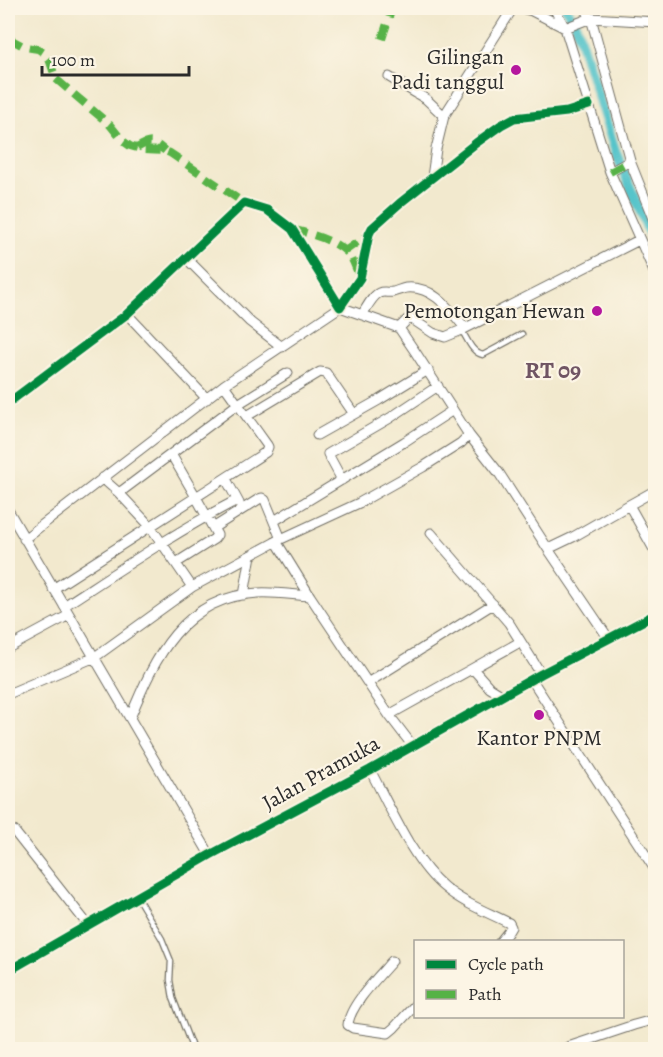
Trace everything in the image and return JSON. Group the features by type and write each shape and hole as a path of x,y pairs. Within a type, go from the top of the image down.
{"street":[{"path":"432,177 444,116 513,8"},
{"path":"521,8 567,27 589,19 656,22"},
{"path":"554,8 567,27 610,171 656,276"},
{"path":"585,8 630,161 656,226"},
{"path":"389,77 426,99 444,116"},
{"path":"24,538 224,385 340,307 360,278 372,228 476,143 514,118 567,112 589,105"},
{"path":"610,171 630,161"},
{"path":"8,403 127,314 244,203 267,210 292,229 340,307 399,328 469,435 499,473 609,639"},
{"path":"399,328 407,320 412,319 433,333 445,337 639,240"},
{"path":"186,258 250,322 282,348"},
{"path":"362,315 380,292 417,288 428,292 446,304 464,329"},
{"path":"127,314 207,399"},
{"path":"317,435 428,370"},
{"path":"247,416 321,372 326,373 354,414"},
{"path":"119,493 238,404 288,373"},
{"path":"54,589 226,479 268,449 224,385"},
{"path":"342,480 328,454 390,418 438,386"},
{"path":"274,521 453,410"},
{"path":"8,694 95,657 192,587 279,540 359,503 423,467 461,443 469,435"},
{"path":"171,454 216,534 215,537 176,563"},
{"path":"102,478 150,526 192,587"},
{"path":"226,479 243,510"},
{"path":"548,549 656,490"},
{"path":"213,528 259,499 265,500 279,540 310,596 412,745"},
{"path":"8,648 67,610 122,568 162,542 237,500"},
{"path":"629,505 656,553"},
{"path":"8,510 210,855"},
{"path":"431,533 509,623 541,674"},
{"path":"111,551 122,568"},
{"path":"244,596 251,555"},
{"path":"130,718 147,676 162,651 177,631 203,609 218,602 258,593 310,596"},
{"path":"369,682 493,604"},
{"name":"Jalan Pramuka","path":"8,971 210,855 370,770 541,674 656,614"},
{"path":"390,715 520,642"},
{"path":"473,669 490,688 503,696"},
{"path":"532,680 656,871"},
{"path":"370,770 424,866 444,887 477,908 509,923 511,927 501,940"},
{"path":"8,828 14,831 88,925"},
{"path":"392,961 363,994 348,1020 348,1025 353,1028 388,1033 414,1006"},
{"path":"565,1050 634,1024 656,1019"}],"lane":[{"path":"464,329 474,350 483,355 522,334"},
{"path":"137,897 162,939 171,961 170,980 173,998 193,1050"}],"waterway":[{"path":"566,8 576,26 616,153 656,249"}],"marked path":[{"path":"382,39 392,8"},
{"path":"8,38 44,53 49,59 56,79 110,125 130,146 170,153 244,203"},
{"path":"137,148 152,142 165,151"},
{"path":"610,172 630,161"},
{"path":"292,229 324,239 346,251 359,275"},
{"path":"345,251 369,234"}],"cycle path":[{"path":"8,403 127,314 244,203 267,210 292,229 340,307 360,278 372,228 400,203 476,143 514,118 567,112 589,105"},
{"path":"8,971 210,855 370,770 541,674 656,614"}],"place":[{"name":"Gilingan Padi tanggul","path":"516,70"},
{"name":"Pemotongan Hewan","path":"597,311"},
{"name":"Kantor PNPM","path":"539,715"}],"district":[{"name":"RT 09","path":"553,370"}]}
